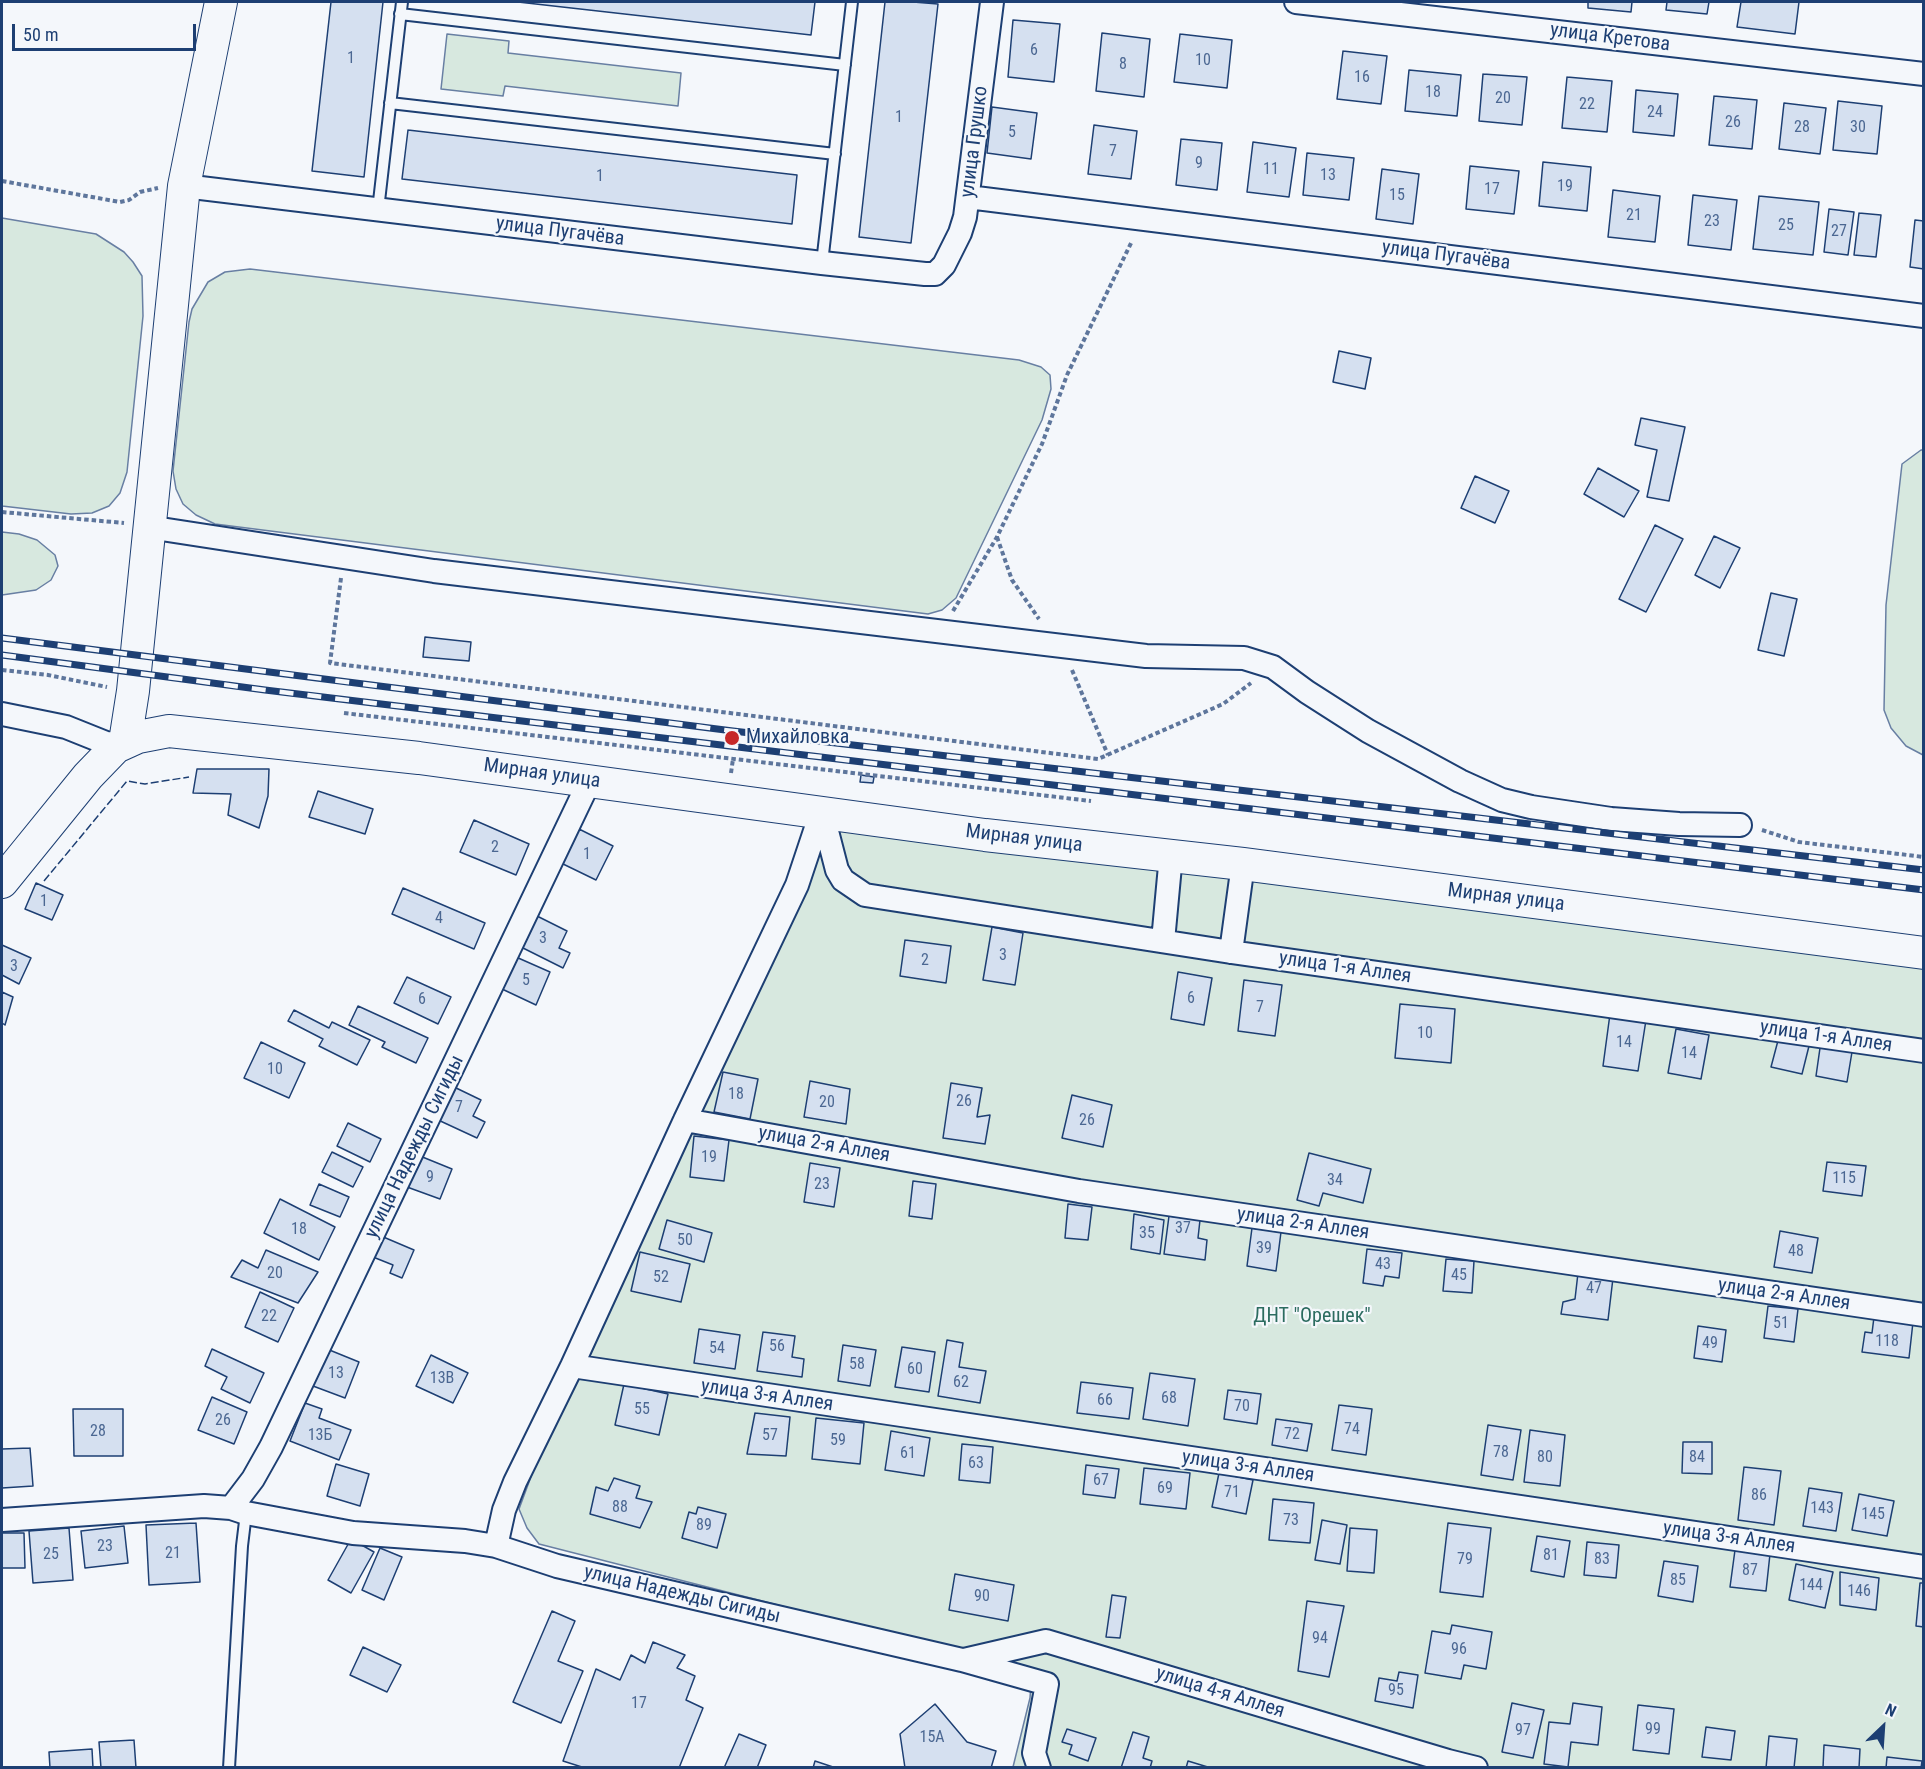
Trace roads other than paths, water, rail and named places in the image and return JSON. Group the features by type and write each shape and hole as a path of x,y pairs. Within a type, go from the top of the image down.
{"street":[{"path":"2,882 88,776 121,745 133,691 184,186 220,2"},
{"name":"улица Грушко","path":"935,274 944,266 965,217 992,2"},
{"name":"улица Кретова","path":"1296,2 1923,74"},
{"name":"улица Пугачёва","path":"184,186 822,263 935,274"},
{"name":"улица Пугачёва","path":"968,196 1923,316"},
{"path":"148,527 434,571 1146,656 1244,658 1273,667 1368,731 1440,771 1502,800 1611,819 1679,824 1740,825"},
{"path":"2,714 66,727 121,745"},
{"name":"Мирная улица","path":"121,745 154,732 169,731 419,758 985,835 1243,864 1923,953"},
{"name":"улица Надежды Сигиды","path":"239,1511 590,780"},
{"path":"496,1545 504,1510 515,1482 572,1366 685,1120 797,885 822,812"},
{"name":"улица 1-я Аллея","path":"822,812 837,870 843,880 865,895 1232,952 1923,1052"},
{"path":"1162,941 1171,855"},
{"path":"1232,952 1243,864"},
{"name":"улица 2-я Аллея","path":"685,1120 1079,1191 1923,1315"},
{"name":"улица 3-я Аллея","path":"572,1366 1923,1567"},
{"name":"улица Надежды Сигиды","path":"2,1520 204,1506 353,1533 465,1540 496,1545 557,1566 962,1660 1047,1684 1034,1753 1039,1767"},
{"name":"улица 4-я Аллея","path":"962,1660 1046,1641 1448,1761 1476,1767"}],"lane":[{"path":"378,210 402,2"},
{"path":"822,263 852,2"},
{"path":"400,14 845,65"},
{"path":"390,103 835,153"},
{"path":"229,1767 242,1546 239,1511"}],"railway":[{"path":"2,638 733,731 1924,870"},
{"path":"2,655 265,690 1924,890"}],"place":[{"name":"Михайловка","path":"732,738"}],"park label":[{"name":"ДНТ \"Орешек\"","path":"1312,1317"}]}
